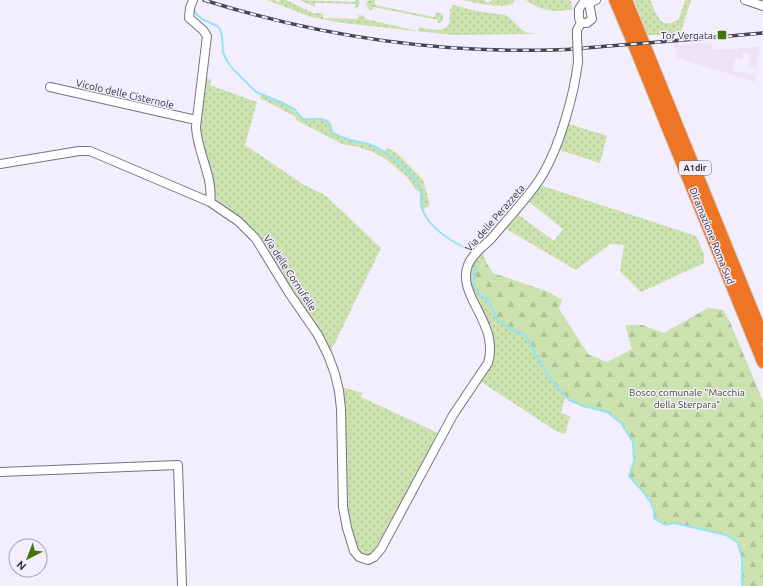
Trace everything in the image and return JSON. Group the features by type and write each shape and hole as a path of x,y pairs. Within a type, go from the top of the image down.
{"highway":[{"name":"Diramazione Roma Sud","path":"615,0 763,362"},
{"name":"Diramazione Roma Sud","path":"626,0 763,337"}],"street":[{"path":"194,0 190,8 189,18 203,30 207,36 196,120 197,138 211,190 210,202"},
{"path":"745,0 763,6"},
{"name":"Via delle Perazzeta","path":"383,545 451,419 488,363 490,350 488,334 484,320 469,291 467,279 468,265 474,255 526,197 546,169 567,110 578,62 577,30 581,23 579,18 579,8 583,3 593,2 592,19 587,23 581,23"},
{"name":"Vicolo delle Cisternole","path":"50,87 196,120"},
{"name":"Via delle Cornufelle","path":"0,164 79,151 90,151 210,202 238,220 256,239 289,294 311,324 326,350 335,374 340,399 342,431 342,501 350,539 357,554 366,560 374,557 383,545"},
{"path":"0,472 178,465 182,586"}],"shaded area":[{"path":"673,41 679,42 679,45 711,43 712,50 760,47 755,82 678,58","holes":["743,52 751,54 749,66 756,68 755,74 733,71 735,58 742,59"]}],"green space":[{"path":"267,0 279,2 280,0 286,0 313,13 322,13 323,18 358,19 358,15 365,16 365,19 418,31 419,27 437,30 446,28 450,20 450,10 454,5 476,11 505,15 522,30 528,33 537,34 453,35 343,23 311,17"},
{"path":"300,0 355,2 355,0 359,0 360,3 357,8 355,8 355,4 315,3 315,7"},
{"path":"369,0 375,0 375,5 434,17 436,12 443,15 443,18 438,24 438,20 373,7 372,10 370,10 366,3"},
{"path":"463,0 485,0 488,3 492,0 514,0 514,2 498,6"},
{"path":"526,0 570,0 573,9 560,11 548,10 537,7"},
{"path":"634,0 650,0 657,16 660,20 667,23 679,19 685,0 691,0 681,31 677,32 678,35 647,35"},
{"path":"204,77 211,80 210,85 257,102 245,145 304,185 325,195 381,248 330,353 291,294 261,239 215,198 197,132"},
{"path":"261,95 284,104 303,119 325,120 329,122 332,132 345,138 372,145 384,152 387,148 397,153 423,180 430,205 423,210 420,202 421,193 416,190 407,177 387,160 375,153 359,147 342,144 296,120 296,117 260,98"},
{"path":"566,123 607,136 600,163 556,149"},
{"path":"540,185 696,236 704,254 704,263 641,292 620,271 624,245 610,244 576,270 503,227 516,213 554,241 563,229 527,200"},
{"path":"482,250 486,262 477,266 481,296 489,300 496,318 509,328 525,335 550,379 566,396 561,413 570,416 565,434 556,431 480,381 493,363 494,358 488,323 480,309 469,283 471,263"},
{"name":"Bosco comunale \"Macchia della Sterpara\"","path":"486,262 493,273 549,292 562,300 559,309 588,354 607,362 632,349 625,325 642,325 664,333 708,308 723,310 730,322 763,401 763,586 742,586 742,559 738,543 726,535 674,523 665,525 654,518 653,507 650,501 629,476 634,461 633,442 621,423 607,412 583,406 569,400 550,379 525,335 509,328 496,318 489,300 481,296 473,284 477,266"},
{"path":"342,387 362,393 361,397 438,433 373,553 369,557 361,554 356,548 347,521 344,396"}],"waterway":[{"path":"194,8 196,14 202,19 220,29 223,52 227,61 256,92 294,109 303,119 325,120 331,126 332,132 337,135 346,139 369,144 388,154 413,176 420,190 421,207 430,223 449,239 470,250"},
{"path":"477,266 473,284 481,296 489,300 496,318 509,328 525,335 550,379 569,400 583,406 607,412 621,423 633,442 634,461 629,476 650,501 653,507 654,518 665,525 674,523 726,535 738,543 742,559 742,586"}],"railway":[{"path":"204,0 247,13 333,32 376,40 463,49 566,50 763,33"}],"place":[{"name":"Tor Vergata","path":"722,35"}]}
